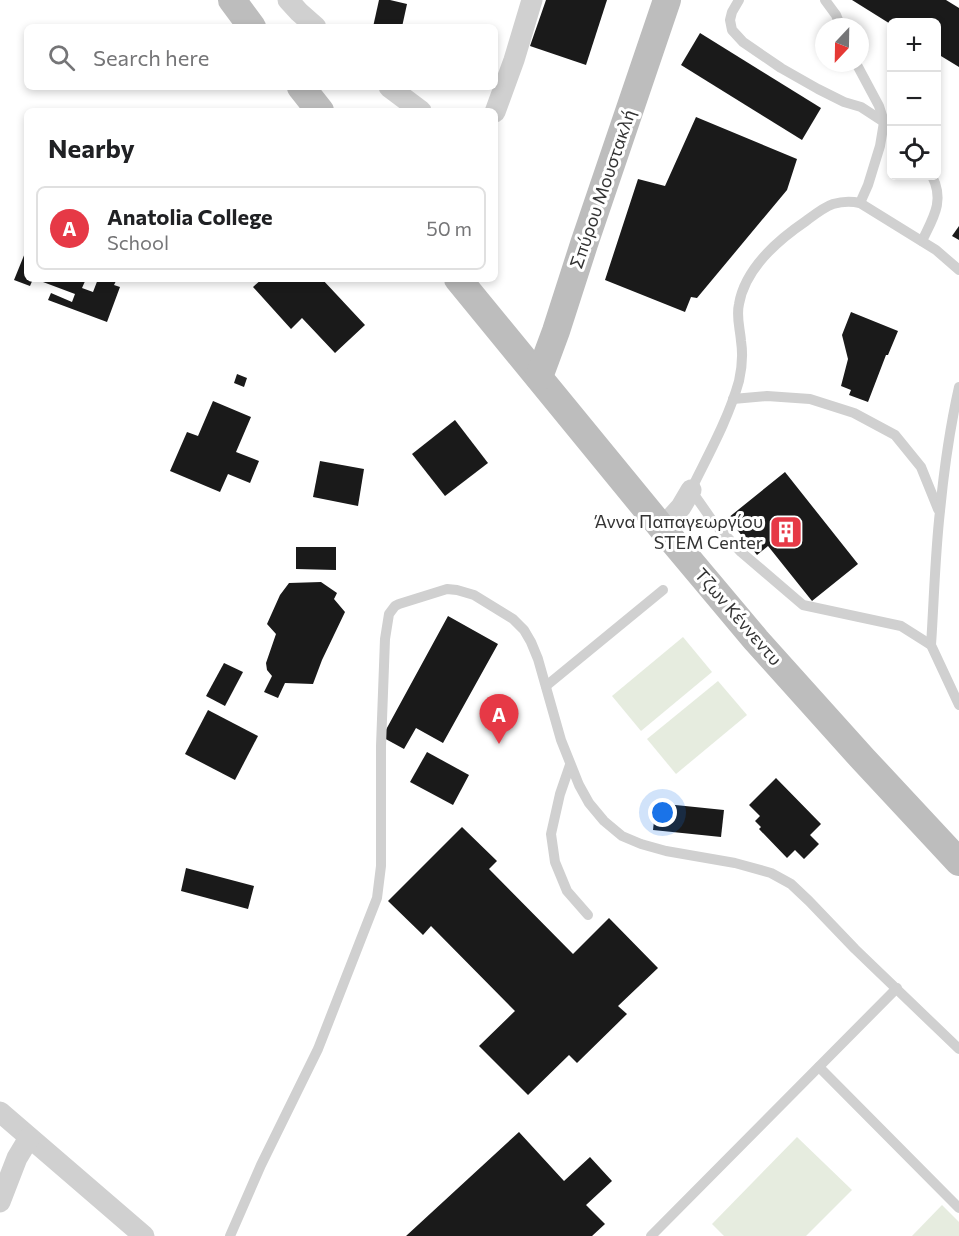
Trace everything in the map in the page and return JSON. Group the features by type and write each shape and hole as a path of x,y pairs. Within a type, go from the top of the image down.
{"main road":[{"path":"232,0 250,24"},
{"name":"Σπύρου Μουστακλή","path":"539,377 667,0"},
{"path":"303,90 318,108"},
{"name":"Τζων Κέννεντυ","path":"460,282 756,640 959,862"}],"street":[{"path":"288,0 313,24"},
{"path":"496,108 532,0"},
{"path":"393,90 417,108"},
{"path":"662,528 681,507 691,490"},
{"path":"0,1113 144,1236"},
{"path":"0,1202 17,1158 29,1138"}],"lane":[{"path":"739,0 732,12 730,26 743,42 781,68 844,102 861,107 887,125"},
{"path":"825,0 837,18"},
{"path":"861,72 887,124"},
{"path":"860,203 887,129"},
{"path":"922,241 937,206 937,187 934,180"},
{"path":"931,645 901,626 803,605 741,552 714,523 691,490 724,421 741,370 742,353 738,326 742,291 756,268 776,246 814,215 831,205 850,201 860,203 922,241 959,270"},
{"path":"959,387 952,418 939,512 931,645 959,705"},
{"path":"733,399 767,396 810,399 854,412 895,435 921,467 939,512"},
{"path":"230,1236 261,1165 318,1049 377,898 381,866 384,651 389,614 399,604 442,591 452,589 468,592 506,613 528,635 570,765 589,803 604,821 622,836 650,848 735,863 782,878 809,901 855,949 959,1048"},
{"path":"546,686 663,590"},
{"path":"570,765 560,794 551,834 555,862 567,891 588,915"},
{"path":"651,1236 897,988"},
{"path":"819,1067 959,1208"}],"shaded area":[{"path":"683,637 712,672 641,731 612,696"},
{"path":"718,681 747,715 676,774 647,739"},
{"path":"797,1137 852,1190 806,1236 724,1236 712,1224"},
{"path":"942,1205 959,1222 959,1236 912,1236"}],"building":[{"path":"379,0 407,4 403,24 374,24"},
{"path":"546,0 607,0 586,65 530,46"},
{"path":"852,0 946,0 959,8 959,67 941,56 941,18 887,18 887,22"},
{"path":"700,33 821,108 802,140 681,65"},
{"path":"696,117 797,159 787,190 697,298 691,297 685,312 605,280 638,179 665,186"},
{"path":"959,226 959,240 952,236"},
{"path":"24,255 24,282 32,282 30,286 14,280"},
{"path":"43,282 85,282 82,288 93,292 97,282 116,282 114,285 120,287 107,322 48,300 51,293 72,302 75,294"},
{"path":"259,282 325,282 365,325 335,353 302,318 291,329 253,287"},
{"path":"851,312 898,331 868,402 849,395 851,390 841,386 848,359 842,335"},
{"path":"237,374 247,378 244,387 234,383"},
{"path":"213,401 251,417 236,452 259,461 250,483 228,474 220,492 170,471 187,432 198,436"},
{"path":"455,420 488,463 445,496 412,454"},
{"path":"320,461 364,469 358,506 313,497"},
{"name":"Άννα Παπαγεωργίου STEM Center","path":"785,472 858,564 812,601 768,546 757,555 728,518"},
{"path":"296,547 336,547 336,570 296,569"},
{"path":"321,582 337,593 334,599 345,612 313,684 285,683 278,698 264,692 272,676 267,670 266,663 276,634 267,624 280,595 289,583"},
{"path":"448,616 498,644 443,743 416,728 404,749 382,737"},
{"path":"224,663 243,672 225,706 206,696"},
{"path":"208,710 258,736 235,780 185,754"},
{"path":"427,752 469,775 453,805 410,782"},
{"path":"776,778 821,824 810,835 819,844 804,859 795,850 787,858 759,829 761,827 755,821 760,816 749,805"},
{"path":"656,803 724,810 721,837 653,830"},
{"path":"462,827 497,861 489,869 573,954 609,918 658,968 618,1006 627,1014 577,1063 569,1055 528,1095 479,1046 515,1011 431,926 423,935 388,901"},
{"path":"186,868 254,886 248,909 181,891"},
{"path":"519,1132 564,1181 590,1157 612,1181 586,1205 605,1224 592,1236 406,1236"}],"place":[{"name":"Άννα Παπαγεωργίου STEM Center","path":"786,532"},
{"name":"Anatolia College","path":"499,744"}]}
